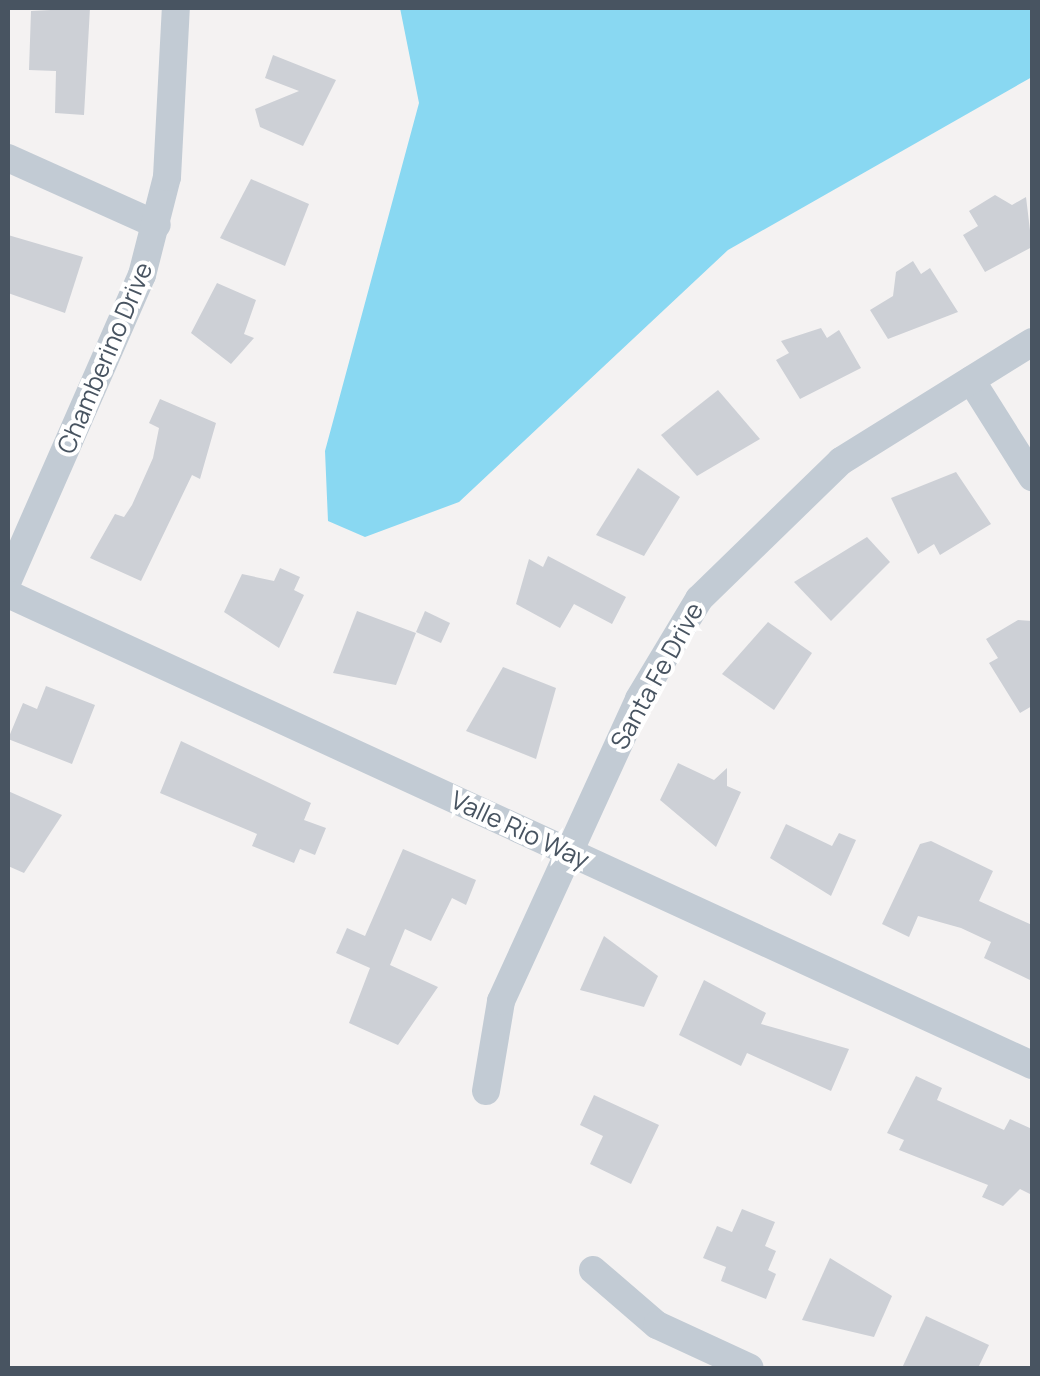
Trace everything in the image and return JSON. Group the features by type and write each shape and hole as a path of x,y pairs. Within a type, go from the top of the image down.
{"street":[{"name":"Chamberino Drive","path":"8,580 127,316 157,226 173,124 176,8"},
{"path":"8,158 157,226"},
{"name":"Santa Fe Drive","path":"486,1091 501,1001 639,698 699,599 800,494 1032,342"},
{"path":"971,380 1032,477"},
{"name":"Valle Rio Way","path":"8,594 1032,1065"},
{"path":"593,1270 657,1325 750,1368"}],"water":[{"path":"400,8 1032,8 1032,77 728,250 459,502 365,537 328,521 325,451 419,103"}],"building":[{"path":"90,8 84,115 55,113 56,71 29,70 31,11"},
{"path":"273,55 336,80 303,146 260,127 255,109 299,91 265,78"},
{"path":"251,179 309,204 285,266 220,238"},
{"path":"995,195 1012,205 1026,197 1032,247 985,272 963,235 978,226 969,211"},
{"path":"8,235 83,257 65,313 8,293"},
{"path":"913,261 921,274 930,268 958,312 888,339 870,310 893,296 896,272"},
{"path":"217,283 256,300 244,334 254,338 231,364 191,333"},
{"path":"821,328 827,338 839,330 861,368 800,399 776,360 789,353 781,341"},
{"path":"718,390 760,439 697,476 661,435"},
{"path":"160,399 216,423 200,479 192,475 141,581 90,558 115,514 124,517 132,505 153,458 159,428 149,423"},
{"path":"638,468 680,497 644,556 596,535"},
{"path":"956,472 991,524 940,555 934,544 918,554 891,498"},
{"path":"867,537 890,562 831,621 794,582"},
{"path":"548,556 626,597 612,624 574,604 560,628 516,604 529,559 543,567"},
{"path":"280,568 300,577 294,590 304,595 279,648 224,612 242,574 274,581"},
{"path":"357,611 416,633 396,685 333,673"},
{"path":"425,611 450,623 441,643 416,632"},
{"path":"1018,620 1032,621 1032,706 1020,713 989,663 998,658 986,639"},
{"path":"768,622 812,653 774,710 722,674"},
{"path":"503,667 556,688 536,759 466,731"},
{"path":"46,686 95,705 72,764 8,739 23,703 37,709"},
{"path":"181,741 311,803 304,820 326,828 315,855 300,849 294,863 252,846 257,834 160,793"},
{"path":"678,763 714,780 727,768 727,786 741,792 716,847 660,800"},
{"path":"8,791 62,815 24,873 8,866"},
{"path":"786,824 832,846 839,833 856,840 831,896 770,858"},
{"path":"931,841 993,871 979,901 1032,925 1032,981 984,958 991,942 961,928 918,916 909,937 882,924 920,844"},
{"path":"403,849 476,880 466,905 452,898 431,941 405,929 390,965 438,987 398,1045 349,1023 370,968 336,953 347,928 365,936"},
{"path":"604,936 658,976 644,1007 580,990"},
{"path":"704,980 766,1013 761,1024 849,1049 831,1091 747,1053 741,1066 679,1035"},
{"path":"916,1076 942,1088 937,1100 1004,1130 1010,1119 1032,1129 1032,1195 1020,1189 1003,1206 982,1197 988,1185 899,1150 904,1140 887,1133"},
{"path":"594,1095 659,1125 631,1184 590,1164 603,1136 580,1125"},
{"path":"742,1209 775,1222 765,1246 776,1251 768,1270 776,1274 766,1299 721,1281 726,1267 703,1258 717,1226 732,1232"},
{"path":"830,1258 892,1296 874,1337 802,1320"},
{"path":"926,1316 989,1345 978,1368 902,1368"}]}
